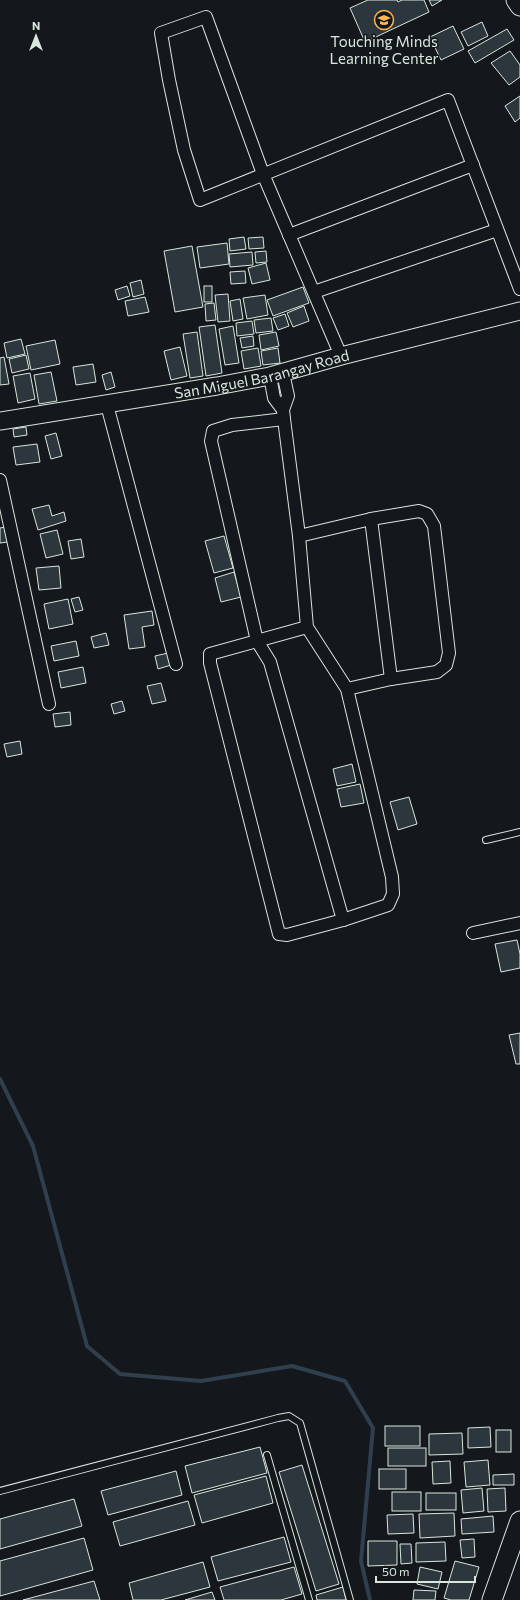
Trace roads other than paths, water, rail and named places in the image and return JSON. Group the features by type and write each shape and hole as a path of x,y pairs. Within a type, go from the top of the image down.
{"main road":[{"path":"516,0 520,6"},
{"path":"492,1600 520,1521"}],"street":[{"path":"341,356 263,174 206,17 161,33 169,80 184,150 200,200 263,174 448,100 520,289"},
{"path":"289,235 473,165"},
{"path":"314,292 497,230"},
{"name":"San Miguel Barangay Road","path":"0,421 217,386 277,374 341,356 520,311"},
{"path":"277,374 288,396 283,415 299,536 307,627 347,689 392,877 394,894 388,905 343,920 287,935 279,934 210,663 210,654 307,627"},
{"path":"107,404 176,664"},
{"path":"283,415 232,425 213,431 211,441 257,641 270,662 343,920"},
{"path":"0,480 49,704"},
{"path":"299,536 371,519 419,511 427,514 434,526 449,653 446,665 437,672 391,679 347,689"},
{"path":"371,519 391,679"},
{"path":"472,933 520,923"}],"lane":[{"path":"486,840 520,832"},
{"path":"0,1491 289,1416 300,1423 350,1600"},
{"path":"267,1455 309,1600"}],"waterway":[{"path":"0,1079 33,1146 87,1346 120,1374 201,1381 292,1366 345,1381 373,1428 361,1561 370,1600"}],"place":[{"name":"Touching Minds Learning Center","path":"384,20"}]}
